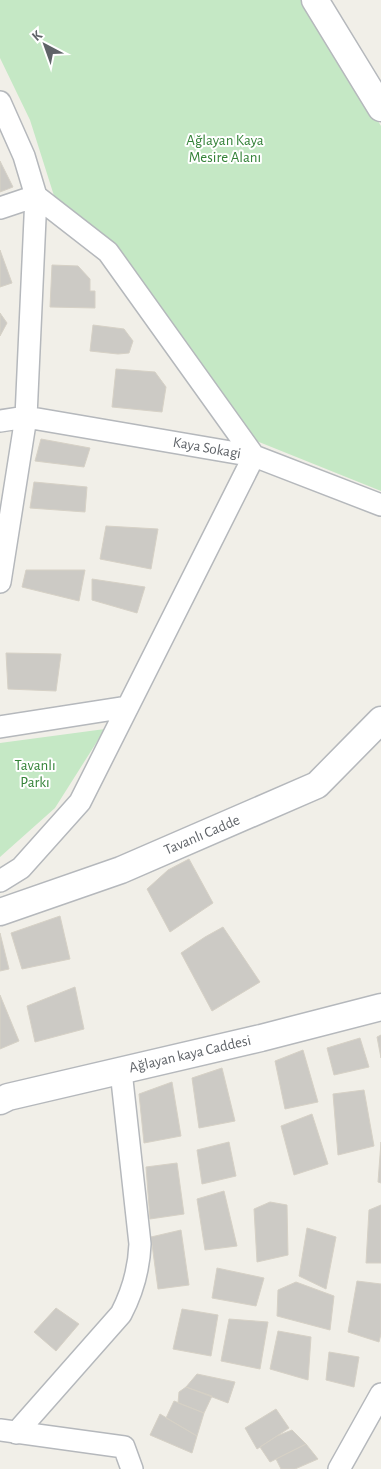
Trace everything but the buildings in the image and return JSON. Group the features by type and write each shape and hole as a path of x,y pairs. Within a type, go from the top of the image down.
{"street":[{"path":"315,0 381,108"},
{"path":"0,102 24,156 36,196 26,418 0,576"},
{"path":"0,208 36,196"},
{"path":"0,881 21,868 80,802 254,456 108,252 36,196"},
{"name":"Kaya Sokagi","path":"0,421 26,418 254,456 381,505"},
{"path":"0,727 127,707"},
{"name":"Tavanlı Cadde","path":"0,912 120,870 317,785 381,720"},
{"name":"Ağlayan kaya Caddesi","path":"0,1101 8,1097 261,1038 381,1007"},
{"path":"8,1432 121,1314 135,1281 140,1244 121,1070"},
{"path":"339,1469 381,1394"},
{"path":"8,1432 124,1447 132,1469"}],"green space":[{"name":"Ağlayan Kaya Mesire Alanı","path":"0,0 305,0 381,126 381,491 244,436 113,243 62,221 30,120 0,58"},
{"name":"Tavanlı Parkı","path":"105,729 55,808 0,857 0,743"}]}
